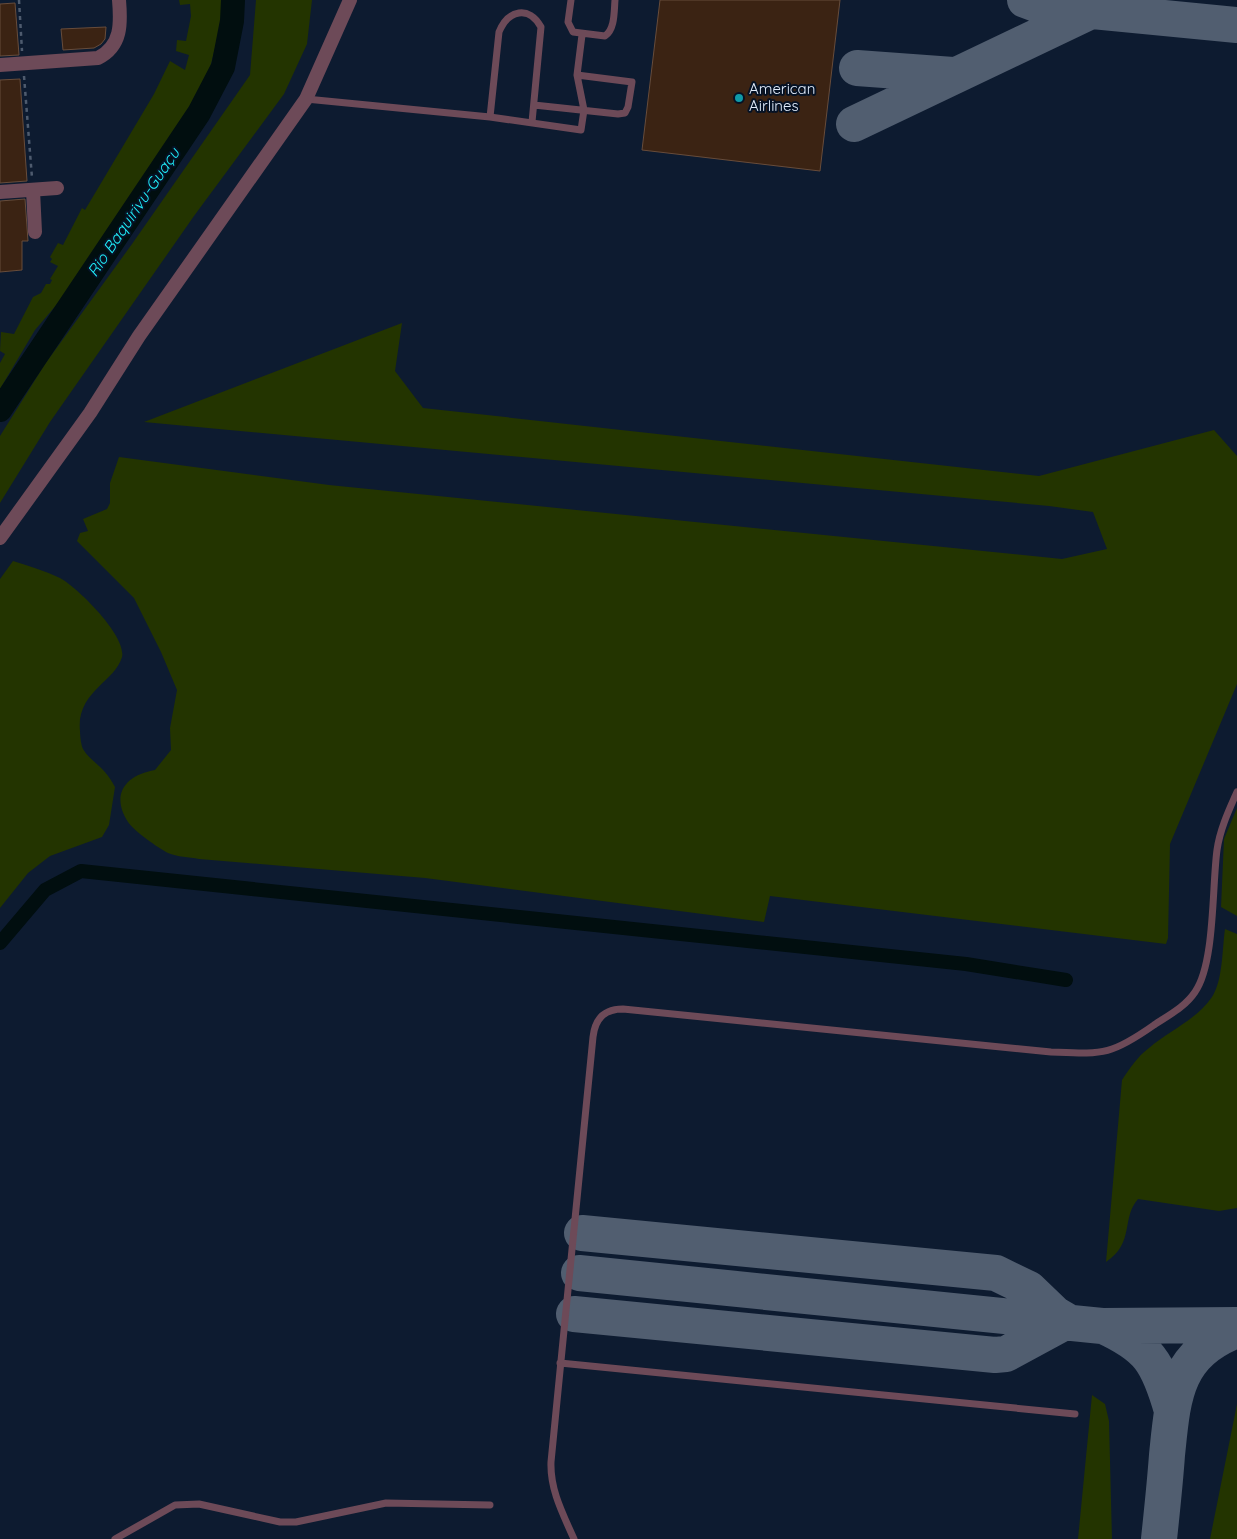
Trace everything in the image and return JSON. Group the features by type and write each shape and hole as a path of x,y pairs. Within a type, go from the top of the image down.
{"street":[{"path":"0,65 98,58 108,53 115,44 119,32 119,0"},
{"path":"0,538 90,413 139,336 306,99 350,0"},
{"path":"0,192 57,188"},
{"path":"33,190 36,232"}],"lane":[{"path":"571,0 568,22 573,32 582,35 605,36 610,33 615,0"},
{"path":"490,117 499,32 504,21 514,14 526,13 536,18 541,27 532,122"},
{"path":"306,99 490,117 581,130 584,110 577,75 582,35"},
{"path":"534,105 618,114 625,112 628,107 632,82 577,75"},
{"path":"574,1539 550,1478 594,1027 599,1018 606,1012 623,1009 1051,1052 1098,1054 1119,1048 1183,1006 1196,991 1204,972 1208,950 1217,848 1222,826 1237,792"},
{"path":"560,1363 1075,1414"},
{"path":"115,1539 175,1505 199,1504 280,1522 296,1522 386,1503 490,1505"}],"path":[{"path":"19,0 33,190"}],"green space":[{"path":"179,0 227,0 202,100 148,183 64,296 35,330 0,389 0,363 5,354 0,351 1,332 14,334 33,297 41,293 46,284 50,284 52,280 50,279 58,266 50,262 52,259 50,257 58,243 63,245 82,208 85,210 154,94 170,61 185,70 189,55 176,51 177,40 186,41 191,16 190,4 180,5"},
{"path":"256,0 312,0 307,44 284,94 194,216 50,422 0,503 0,436 45,364 132,244 250,75"},
{"path":"402,323 395,371 423,408 1039,476 1214,430 1237,456 1237,684 1170,844 1168,938 1166,944 770,896 764,922 425,878 199,859 168,853 131,826 123,812 121,795 129,781 136,776 155,770 171,750 170,728 177,690 161,652 134,598 77,541 80,533 88,531 83,519 107,509 110,503 110,483 119,457 329,485 1062,559 1107,549 1093,512 1049,506 144,422"},
{"path":"13,561 60,578 78,591 99,613 117,637 122,657 112,674 90,697 84,706 80,718 80,735 83,749 106,773 115,787 109,825 102,837 50,856 28,873 0,908 0,579"},
{"path":"1237,808 1237,916 1221,907 1224,839"},
{"path":"1225,929 1237,934 1237,1208 1219,1211 1138,1199 1130,1214 1121,1247 1106,1262 1122,1080 1145,1051 1191,1018 1212,997 1220,974"},
{"path":"1092,1395 1105,1404 1109,1421 1112,1539 1078,1539"},
{"path":"1237,1404 1237,1539 1210,1539"}],"building":[{"name":"American Airlines","path":"660,0 840,0 820,171 642,150"},
{"path":"15,3 19,55 0,56 0,4"},
{"path":"106,27 105,39 94,48 63,50 61,29"},
{"path":"20,79 27,181 0,183 0,80"},
{"path":"25,199 28,241 22,241 22,270 0,272 0,201"}],"waterway":[{"name":"Rio Baquirivu-Guaçu","path":"0,410 199,113 223,67 232,21 233,0"},
{"path":"0,943 45,890 81,871 966,964 1066,980"}],"taxiway":[{"path":"1025,0 1041,6 1237,25"},
{"path":"854,124 1091,11"},
{"path":"857,68 953,75"},
{"path":"574,1314 995,1355 1006,1354 1067,1321 1055,1314 1029,1289 996,1273 582,1233"},
{"path":"579,1273 1102,1326 1237,1325"},
{"path":"1103,1326 1131,1341 1150,1358 1162,1380 1172,1411"},
{"path":"1159,1539 1172,1414 1175,1396 1181,1379 1189,1365 1201,1351 1216,1340 1237,1330"}],"place":[{"name":"American Airlines","path":"739,98"}]}
